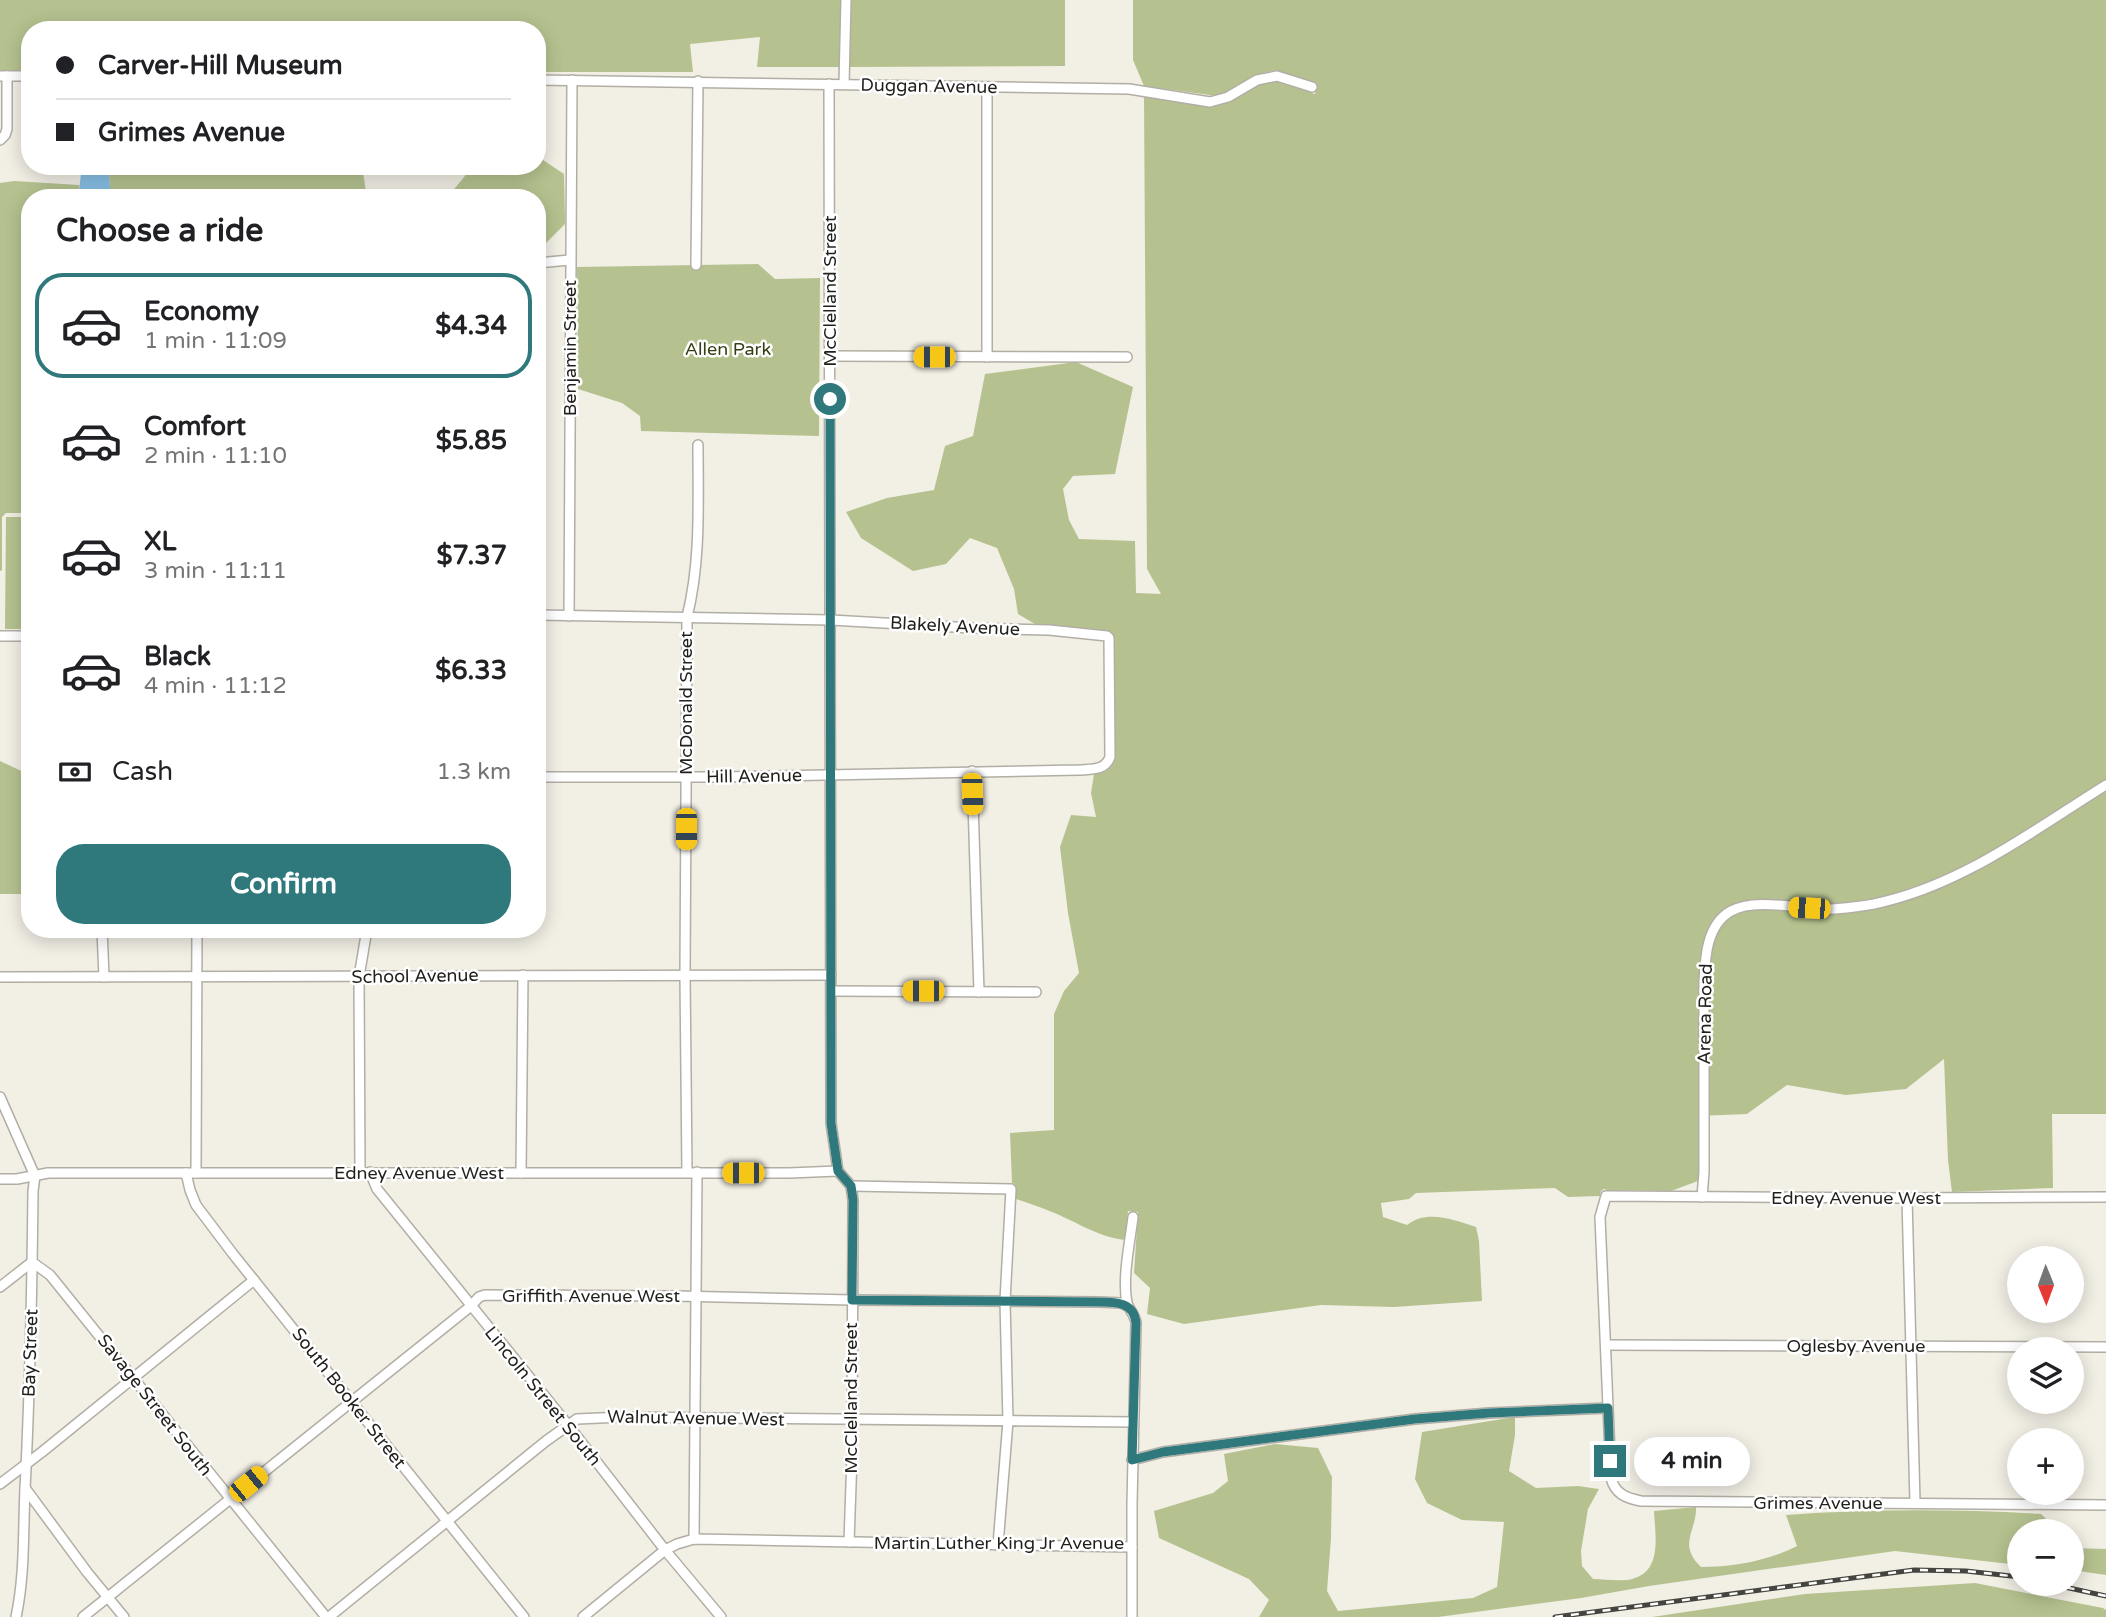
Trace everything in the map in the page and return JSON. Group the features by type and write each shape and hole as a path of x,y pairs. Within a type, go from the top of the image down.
{"street":[{"path":"844,84 846,0"},
{"path":"0,140 7,129 4,76"},
{"name":"Duggan Avenue","path":"546,80 1129,89 1210,102 1228,97 1257,80 1277,76 1312,88"},
{"name":"Benjamin Street","path":"569,616 572,80"},
{"path":"696,265 698,81"},
{"name":"McClelland Street","path":"829,84 831,1123 838,1171"},
{"path":"986,357 987,87"},
{"path":"546,262 570,260"},
{"path":"830,356 1127,357"},
{"name":"McDonald Street","path":"687,1172 687,617 693,593 697,552 698,445"},
{"name":"Blakely Avenue","path":"546,615 831,620 1049,630 1109,638 1110,757 1106,765 1099,769 972,771"},
{"path":"0,636 21,636"},
{"path":"972,771 979,992"},
{"name":"Hill Avenue","path":"546,777 972,771"},
{"name":"Arena Road","path":"1702,1197 1706,954 1713,930 1728,912 1755,904 1814,909 1846,908 1927,888 1965,872 2106,785"},
{"path":"102,938 104,977"},
{"name":"South Booker Street","path":"197,938 190,1190 196,1205 524,1617"},
{"path":"360,1172 359,977 366,938"},
{"path":"521,1173 523,975"},
{"name":"School Avenue","path":"0,977 831,975"},
{"path":"831,991 1036,992"},
{"name":"Bay Street","path":"0,1097 35,1176 27,1464 22,1580 16,1617"},
{"path":"838,1171 851,1186 1011,1189 1005,1301 1007,1421 998,1545"},
{"name":"Edney Avenue West","path":"0,1180 48,1173 838,1171"},
{"name":"Lincoln Street South","path":"370,1172 377,1189 721,1617"},
{"path":"694,1539 698,1172"},
{"name":"McClelland Street","path":"849,1542 852,1420 851,1186"},
{"name":"Edney Avenue West","path":"1606,1196 2106,1197"},
{"name":"Grimes Avenue","path":"1606,1196 1600,1217 1612,1483 1617,1492 1641,1501 2106,1505"},
{"path":"1907,1198 1914,1503"},
{"name":"Martin Luther King Jr Avenue","path":"583,1617 665,1550 694,1539 1132,1547 1136,1317 1127,1306 1126,1278 1133,1217"},
{"path":"0,1287 32,1262"},
{"name":"Savage Street South","path":"32,1262 50,1276 327,1617"},
{"path":"0,1484 254,1280"},
{"name":"Griffith Avenue West","path":"83,1617 485,1295 1005,1301 1121,1303 1127,1306"},
{"name":"Oglesby Avenue","path":"1606,1345 2106,1347"},
{"path":"1132,1460 1163,1452 1415,1419 1608,1408"},
{"name":"Walnut Avenue West","path":"327,1617 577,1419 1133,1422"},
{"path":"25,1487 124,1617"},
{"path":"1132,1547 1132,1617"}],"green space":[{"path":"0,0 841,0 840,67 757,67 760,37 690,44 693,72 546,72 546,21 21,21 21,70 0,70"},
{"path":"851,0 1065,0 1065,66 849,67"},
{"path":"1133,0 2106,0 2106,1114 2052,1114 2053,1188 1952,1192 1944,1059 1906,1089 1846,1095 1787,1085 1747,1114 1698,1116 1698,1181 1671,1191 1604,1189 1600,1196 1568,1197 1555,1188 1416,1193 1409,1199 1381,1203 1383,1217 1407,1225 1423,1218 1441,1217 1476,1227 1482,1301 1394,1307 1321,1305 1184,1324 1147,1314 1150,1288 1134,1273 1138,1212 1128,1211 1125,1240 1095,1232 1016,1199 1015,1184 1012,1183 1010,1133 1054,1130 1054,1014 1064,991 1079,973 1060,847 1071,815 1096,817 1091,793 1094,774 1106,771 1114,762 1114,638 1108,631 1035,624 1018,614 1014,589 997,548 970,538 946,564 913,571 861,538 846,512 887,498 934,490 945,446 973,436 985,374 1076,362 1133,387 1115,474 1073,476 1063,489 1069,520 1079,539 1135,541 1136,593 1161,594 1147,569 1144,97 1209,107 1228,102 1269,82 1283,82 1315,94 1317,83 1276,70 1255,75 1217,96 1144,86 1133,60"},
{"path":"546,162 564,174 565,224 546,243 546,189 454,189 466,175 546,175"},
{"path":"109,175 363,175 366,189 110,189"},
{"path":"14,181 79,185 79,189 21,189 21,513 6,513 2,517 0,571 0,183"},
{"name":"Allen Park","path":"758,264 775,279 820,278 819,436 641,431 640,416 622,403 578,389 577,267"},
{"path":"6,517 21,517 21,629 5,629"},
{"path":"0,761 21,771 21,894 0,894"},
{"path":"1515,1417 1509,1471 1536,1488 1578,1486 1599,1489 1588,1509 1581,1551 1582,1566 1593,1579 1628,1580 1642,1575 1649,1568 1656,1541 1654,1511 1696,1507 1689,1544 1694,1559 1701,1567 1750,1562 1797,1546 1786,1515 1914,1510 2041,1514 2046,1519 2007,1519 2007,1564 1895,1551 1438,1617 1259,1617 1269,1600 1249,1579 1159,1538 1154,1511 1213,1493 1228,1481 1224,1454 1275,1444 1318,1448 1332,1477 1327,1591 1338,1611 1473,1598 1497,1587 1504,1522 1462,1520 1427,1503 1415,1479 1422,1432"},
{"path":"2084,1548 2106,1549 2106,1575 2084,1572"},
{"path":"1975,1583 2007,1589 2007,1596 2042,1596 2103,1608 2106,1610 2106,1617 1652,1617 1805,1594"}],"water":[{"path":"81,175 109,175 110,189 79,189"}],"railway":[{"path":"1555,1617 1914,1570 1966,1571 2007,1576"},
{"path":"2084,1591 2106,1596"}],"route":[{"path":"830,399 831,1123 838,1171 851,1186 853,1200 852,1300 1099,1302 1121,1303 1127,1306 1136,1317 1132,1460 1163,1452 1415,1419 1608,1408 1610,1461"}]}
